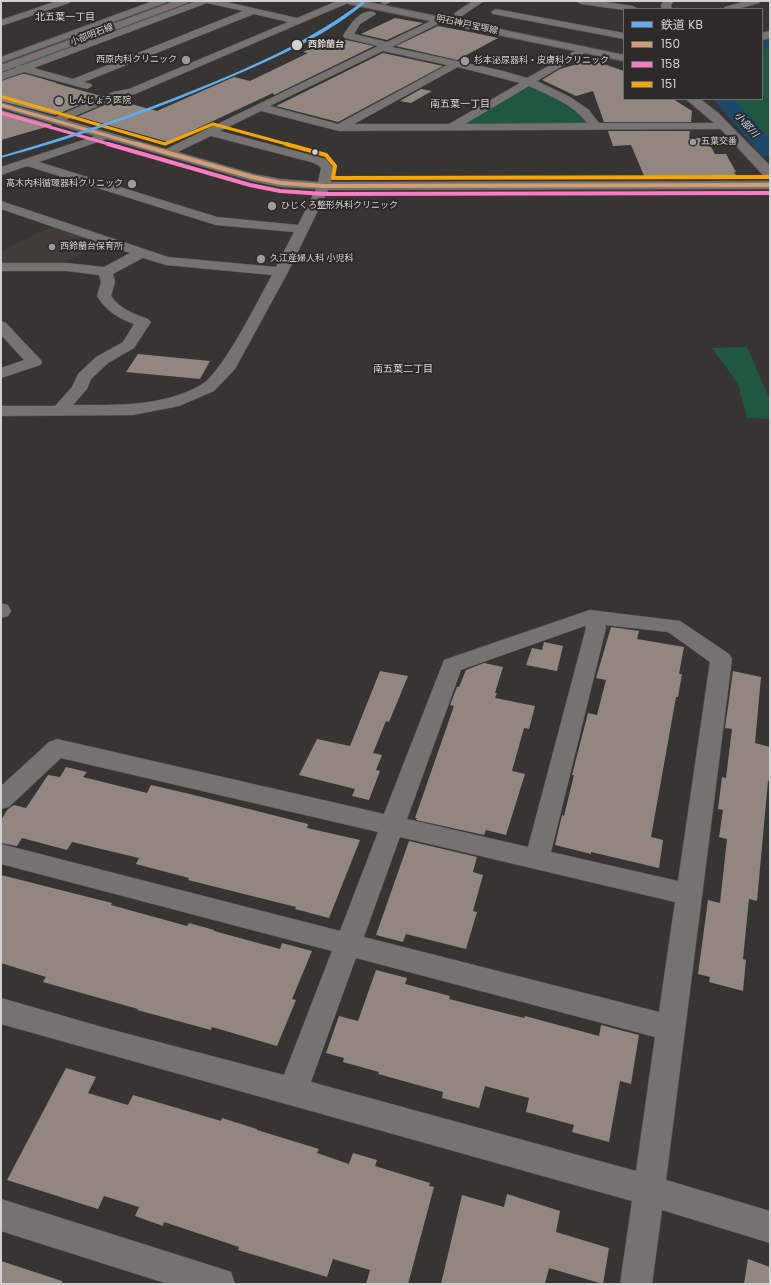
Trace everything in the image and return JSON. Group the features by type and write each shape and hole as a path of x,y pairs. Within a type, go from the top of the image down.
{"main road":[{"name":"小部明石線","path":"4,66 184,1"},
{"name":"明石神戸宝塚線","path":"349,1 369,9 441,19 623,58"},
{"name":"明石神戸宝塚線","path":"584,49 623,65"},
{"path":"698,101 725,126 770,174"}],"street":[{"path":"1,23 66,1"},
{"path":"1,60 162,1"},
{"path":"1,77 204,1"},
{"path":"210,1 298,21"},
{"path":"55,121 116,94 131,92 349,1"},
{"path":"459,14 479,1"},
{"path":"581,1 606,2 629,8"},
{"path":"732,8 756,1"},
{"path":"487,18 508,4"},
{"path":"369,9 356,22 348,36 529,82 566,99 585,112 596,127"},
{"path":"74,82 252,11"},
{"path":"496,12 623,36"},
{"path":"166,154 441,19"},
{"path":"594,30 607,24 623,27"},
{"path":"452,128 584,49"},
{"path":"339,128 457,64"},
{"path":"4,66 23,69 116,94"},
{"path":"1,105 166,154 266,181 324,186 770,185"},
{"path":"260,107 339,128 725,126"},
{"path":"1,411 133,410 173,402 208,388 226,369 281,272 303,229 324,186 327,168 322,162 211,132"},
{"path":"1,171 29,163 101,135"},
{"path":"29,163 216,222 303,229"},
{"path":"1,205 166,262 281,272"},
{"path":"1,267 63,266 89,268 106,272 141,253"},
{"path":"60,410 79,389 84,377 102,360 129,344 142,322 128,317 109,306 104,296 108,282 106,272"},
{"path":"1,326 34,362 1,373"},
{"path":"537,859 596,628 590,617"},
{"path":"293,1091 452,665 590,617 673,626 721,659 636,1284"},
{"path":"1,800 57,748 688,894"},
{"path":"1,854 670,1028"},
{"path":"1,1011 82,1035 293,1091 649,1190 770,1227"},
{"path":"1,1215 219,1284"}],"shaded area":[{"name":"西鈴蘭台保育所","path":"52,226 102,243 61,264 5,263 1,261 1,251"}],"green space":[{"path":"770,45 770,146 730,100 763,100 763,48"},
{"path":"529,82 551,91 596,127 452,128"},
{"path":"747,347 770,400 770,419 747,418 738,384 712,348"}],"building":[{"path":"395,18 423,23 387,40 361,34"},
{"path":"438,26 498,38 457,60 396,46"},
{"path":"346,40 374,46 274,95 273,93 168,142 80,117 70,120 116,100 157,111 234,77 250,81 308,53 303,52 328,41 339,43"},
{"path":"383,53 443,66 338,122 276,106"},
{"path":"592,60 623,71 623,100 675,100 692,111 691,122 604,122 593,91 576,96 542,80 560,69"},
{"path":"22,74 101,96 55,115 1,101 1,81"},
{"path":"421,89 432,91 411,103 400,101"},
{"path":"1,110 53,125 1,140"},
{"path":"608,131 690,131 689,138 706,138 715,154 726,154 736,172 734,172 737,177 645,178 631,145 613,146"},
{"path":"138,354 210,361 200,379 126,372"},
{"path":"611,627 639,631 637,639 684,647 679,674 682,674 678,697 676,697 651,837 663,840 659,868 555,845 562,815 564,816 574,775 572,775 588,713 597,715 606,680 596,678"},
{"path":"544,642 563,646 557,671 526,665 532,648 542,650"},
{"path":"484,663 503,667 495,693 497,693 495,698 535,706 529,729 524,728 512,771 525,774 506,835 486,830 484,835 416,820 417,818 415,818 454,706 450,705 457,687 459,687 466,670"},
{"path":"380,671 408,676 389,722 386,721 373,753 382,755 376,770 380,771 369,800 352,796 355,789 299,775 317,739 350,746"},
{"path":"733,671 761,677 755,743 770,747 770,781 768,781 757,901 749,899 743,959 746,960 743,991 709,982 710,977 698,974 708,900 720,903 727,839 719,837 723,810 718,809 722,777 726,778 732,729 725,728"},
{"path":"66,767 87,772 83,777 147,793 151,785 308,824 307,828 360,840 329,918 295,909 296,907 188,880 189,878 136,864 139,858 72,842 67,850 22,838 17,846 1,843 1,820 8,809 14,805 26,808 48,775 60,777"},
{"path":"409,841 477,857 473,872 483,875 473,911 477,912 466,949 406,934 403,942 376,935"},
{"path":"1,875 112,903 111,905 187,926 189,923 280,949 282,943 312,951 292,999 296,1000 277,1046 212,1027 211,1030 137,1010 138,1009 43,982 46,977 1,963"},
{"path":"376,970 407,978 405,984 450,996 449,999 524,1018 525,1016 599,1036 601,1025 639,1035 631,1084 620,1081 609,1142 572,1132 574,1125 526,1112 529,1098 485,1086 479,1108 442,1098 443,1092 378,1074 379,1072 343,1062 344,1058 326,1053 339,1016 358,1021"},
{"path":"66,1068 96,1077 88,1093 128,1105 133,1095 221,1121 222,1118 319,1149 317,1153 349,1164 353,1153 377,1160 375,1166 430,1183 429,1186 434,1187 408,1284 366,1284 370,1270 333,1259 327,1277 238,1250 239,1247 164,1222 163,1226 135,1216 139,1207 104,1196 98,1209 7,1180"},
{"path":"507,1194 560,1211 556,1232 609,1248 603,1284 549,1268 545,1284 441,1284 462,1195 504,1207"},
{"path":"748,1259 770,1267 770,1284 744,1284"},
{"path":"1,1261 62,1281 62,1284 1,1284"}],"waterway":[{"name":"小部川","path":"763,45 770,42"},
{"name":"小部川","path":"724,100 770,151"}],"rail line":[{"name":"KB","path":"1,157 131,115 229,77 309,39 347,15 365,1"}],"transit line":[{"name":"151","path":"3,97 165,144 213,124 326,155 335,166 333,178 770,177"},
{"name":"150","path":"1,105 252,177 281,183 324,186 770,185"},
{"name":"158","path":"1,113 250,185 280,191 324,194 770,193"}],"place":[{"name":"西鈴蘭台","path":"297,45"},
{"name":"西原内科クリニック","path":"186,60"},
{"name":"杉本泌尿器科・皮膚科クリニック","path":"465,61"},
{"name":"しんじょう医院","path":"59,101"},
{"name":"五葉交番","path":"693,142"},
{"name":"高木内科循環器科クリニック","path":"132,184"},
{"name":"ひじくろ整形外科クリニック","path":"272,206"},
{"name":"西鈴蘭台保育所","path":"52,247"},
{"name":"久江産婦人科 小児科","path":"261,259"}],"district":[{"name":"北五葉一丁目","path":"65,17"},
{"name":"南五葉一丁目","path":"460,104"},
{"name":"南五葉二丁目","path":"403,369"}]}
